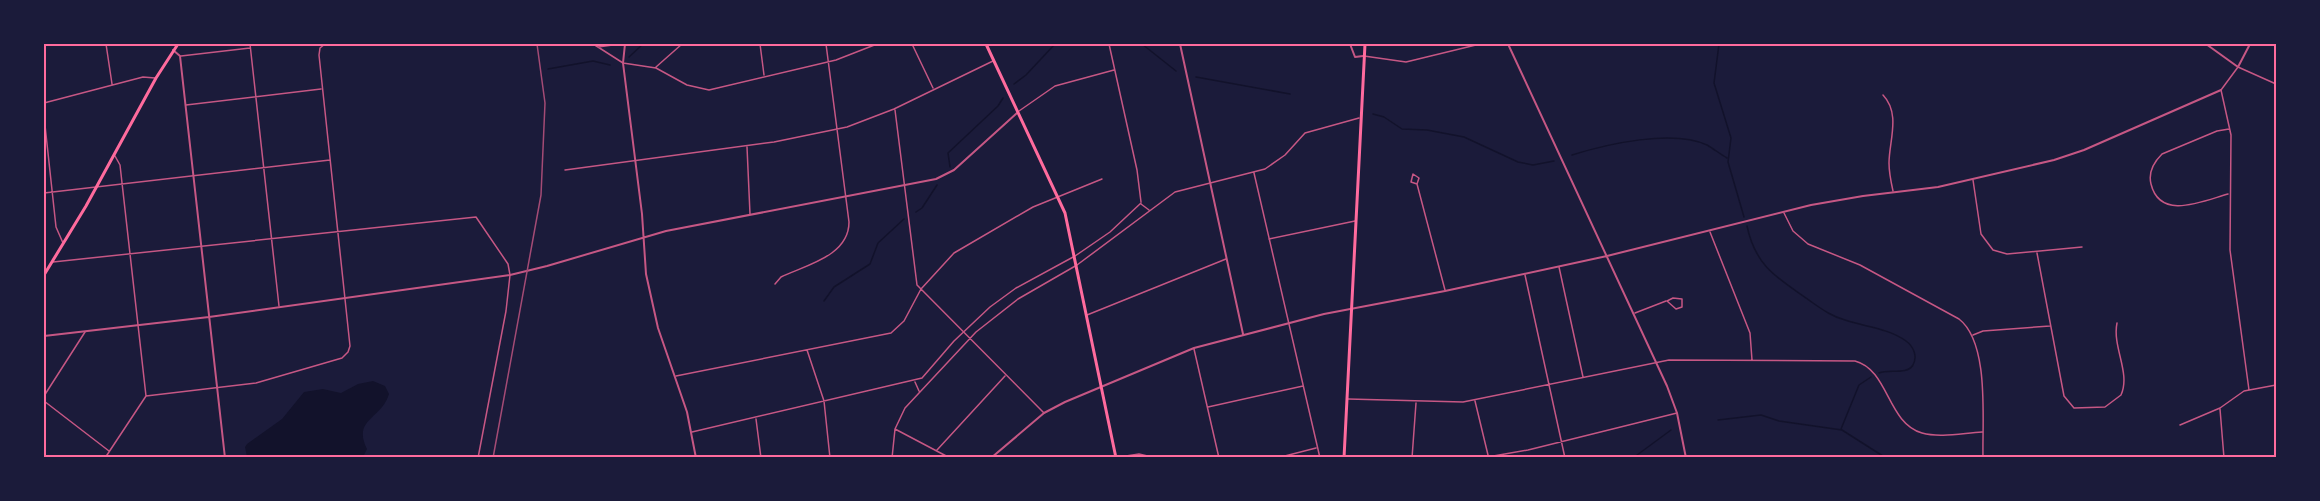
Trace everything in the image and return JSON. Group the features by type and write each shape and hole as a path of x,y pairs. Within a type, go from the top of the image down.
{"main road":[{"path":"44,275 97,187 156,78 178,44"},
{"path":"986,44 1058,195 1077,265 1115,457"},
{"path":"1344,458 1365,44"}],"street":[{"path":"106,44 112,85"},
{"path":"250,44 279,306"},
{"path":"146,396 262,381 342,358 350,348 322,89 319,52 325,44"},
{"path":"593,44 623,63 656,68 692,87 709,90 848,56 877,44"},
{"path":"598,47 620,44"},
{"path":"625,44 623,63 645,265 653,309 692,432 696,458"},
{"path":"656,68 682,44"},
{"path":"760,44 764,76"},
{"path":"775,284 781,277 821,259 843,243 849,227 826,44"},
{"path":"912,44 933,88"},
{"path":"1109,44 1139,179 1141,203 1150,211"},
{"path":"1180,44 1243,334"},
{"path":"1350,44 1355,57 1406,62 1480,44"},
{"path":"1508,44 1656,361 1677,413 1686,458"},
{"path":"2206,44 2238,67 2277,84"},
{"path":"991,458 1044,413 1194,348 1243,334 1606,256 1837,200 1973,180 2069,155 2221,90 2238,67 2250,44"},
{"path":"180,56 250,48"},
{"path":"173,50 180,56 225,458"},
{"path":"565,170 747,146 836,129 894,109 993,60"},
{"path":"44,336 209,317 510,274 547,266 643,237 936,179 954,170 1019,111 1055,86 1115,69"},
{"path":"44,103 146,77 156,78"},
{"path":"186,105 322,89"},
{"path":"2221,90 2230,129 2230,250 2249,390"},
{"path":"1883,95 1889,104 1894,127 1889,162 1893,192"},
{"path":"894,109 916,281 921,289 1044,413"},
{"path":"44,116 56,227 63,244"},
{"path":"892,458 895,429 902,412 970,338 1018,299 1077,265 1175,192 1254,172 1276,162 1305,133 1360,118"},
{"path":"2230,129 2217,131 2162,154 2156,160 2150,180 2153,192 2169,206 2181,207 2230,194"},
{"path":"747,146 750,214"},
{"path":"105,458 146,396 123,185 120,165 115,155"},
{"path":"44,193 331,160"},
{"path":"1254,172 1320,458"},
{"path":"675,376 891,333 904,321 921,289 945,261 964,246 1058,195 1102,179"},
{"path":"1973,180 1981,234 1989,247 2002,254 2037,253 2082,247"},
{"path":"1417,184 1445,291"},
{"path":"692,432 915,381 927,374 964,332 1016,288 1075,256 1110,232 1141,203"},
{"path":"1784,212 1793,231 1803,240 1860,265 1964,323 1972,335 1979,356 1983,458"},
{"path":"52,262 476,217 508,264 510,274 506,311 478,458"},
{"path":"1269,239 1356,221"},
{"path":"1710,231 1750,333 1752,360"},
{"path":"2037,253 2065,400 2070,406 2080,409 2105,407 2121,395 2124,381 2115,333 2118,323"},
{"path":"1087,315 1227,258"},
{"path":"1559,266 1584,378"},
{"path":"1524,274 1565,458"},
{"path":"1634,313 1656,303 1680,298 1683,305 1676,309 1667,301"},
{"path":"1972,335 1983,331 2050,326"},
{"path":"44,396 86,331"},
{"path":"1194,348 1219,458"},
{"path":"807,350 824,402 831,458"},
{"path":"1347,399 1416,402 1475,400 1549,386 1656,361 1860,362 1873,372 1901,419 1915,430 1936,434 1982,432"},
{"path":"937,450 1006,375"},
{"path":"915,381 919,392"},
{"path":"2180,425 2220,408 2249,390 2277,385"},
{"path":"1208,407 1304,386"},
{"path":"1475,400 1489,456"},
{"path":"44,401 109,451"},
{"path":"1412,458 1416,402"},
{"path":"2220,408 2224,458"},
{"path":"1482,458 1562,442 1677,413"},
{"path":"756,418 761,458"},
{"path":"895,429 950,458"},
{"path":"1277,458 1317,448"},
{"path":"1115,457 1139,454 1156,458"}],"shaded area":[{"path":"373,381 385,386 389,394 363,431 367,449 363,457 247,457 245,447 247,444 282,419 304,392 323,389 341,393 358,384"}],"waterway":[{"path":"629,57 643,44"},
{"path":"1014,84 1026,75 1055,44"},
{"path":"1142,44 1176,71"},
{"path":"1719,44 1714,83 1731,138 1728,162 1744,217"},
{"path":"548,69 593,61 610,65"},
{"path":"1196,77 1290,94"},
{"path":"950,167 948,153 998,106 1003,98"},
{"path":"1373,114 1384,117 1402,129 1427,130 1464,137 1518,162 1533,165 1554,161"},
{"path":"1572,155 1621,143 1676,138 1707,145 1727,158"},
{"path":"916,212 922,208 937,185"},
{"path":"824,301 834,287 870,264 878,243 904,219"},
{"path":"1747,226 1756,253 1763,263 1790,287 1832,315 1892,333 1911,346 1915,358 1910,368 1879,373"},
{"path":"1841,429 1859,385 1871,377"},
{"path":"1718,420 1761,415 1779,421 1842,430 1886,458"},
{"path":"1633,458 1671,430"}],"railway":[{"path":"493,458 541,195 545,103 537,44"}]}
